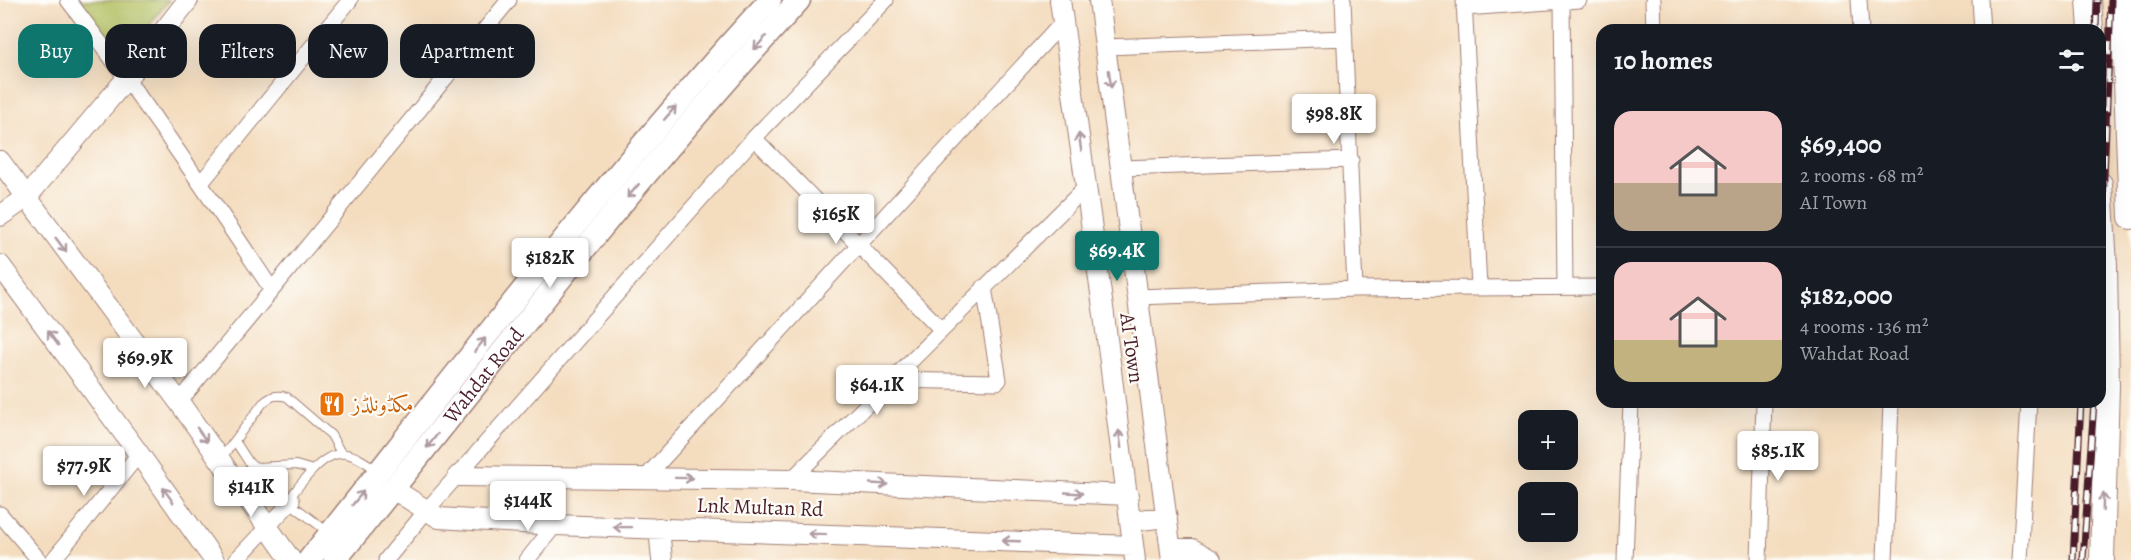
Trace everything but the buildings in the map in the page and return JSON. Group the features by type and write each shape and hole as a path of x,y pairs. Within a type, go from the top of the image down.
{"main road":[{"name":"Wahdat Road","path":"335,560 386,480 604,190 770,0"},
{"name":"Wahdat Road","path":"309,560 330,534 386,480 717,90 799,0"},
{"path":"2089,0 2091,24"},
{"path":"2123,0 2131,217"},
{"path":"2102,560 2106,362"}],"street":[{"path":"68,0 105,49"},
{"path":"169,24 188,0"},
{"path":"201,183 350,0"},
{"path":"386,560 426,511 754,138 886,0"},
{"name":"AI Town","path":"1060,0 1134,553"},
{"path":"1099,0 1172,554 1192,549 1211,560"},
{"path":"1343,0 1355,289"},
{"path":"1479,287 1464,4 1580,0"},
{"path":"1653,0 1654,24"},
{"path":"1859,0 1861,24"},
{"path":"1980,0 1982,24"},
{"path":"179,402 506,1"},
{"path":"1562,1 1565,287"},
{"path":"646,477 1063,22"},
{"path":"1106,47 1345,38"},
{"path":"0,216 26,198 127,78 201,183 272,290"},
{"path":"754,138 941,329"},
{"path":"1122,168 1351,160"},
{"path":"0,161 179,402 291,560"},
{"path":"791,480 1086,187"},
{"path":"1094,249 1131,243"},
{"path":"0,265 214,560"},
{"path":"1138,297 1355,289 1596,286"},
{"path":"890,380 997,382 999,380 984,287"},
{"path":"1625,560 1631,408"},
{"path":"1759,560 1764,408"},
{"path":"1885,560 1891,408"},
{"path":"2020,560 2029,408"},
{"path":"53,560 139,454"},
{"name":"Lnk Multan Rd","path":"458,476 791,480 1128,495"},
{"name":"Lnk Multan Rd","path":"386,480 426,511 439,518 1134,553"},
{"path":"236,560 292,501"},
{"path":"0,514 39,560"},
{"path":"1131,521 1167,517"},
{"path":"527,560 555,525"},
{"path":"659,528 662,560"}],"lane":[{"path":"220,460 263,404 270,397 279,395 286,397 331,435 340,453"},
{"path":"235,441 250,464 257,467 296,465 313,470"},
{"path":"330,534 294,506 291,497 322,460 340,453 359,457 386,480"}],"green space":[{"path":"75,0 169,0 150,24 105,24 105,42"}],"railway":[{"path":"2096,24 2097,0"},
{"path":"2106,127 2111,0"},
{"path":"2073,560 2081,408"},
{"path":"2083,560 2094,408"}],"place":[{"name":"مکڈونلڈز","path":"332,404"}]}
